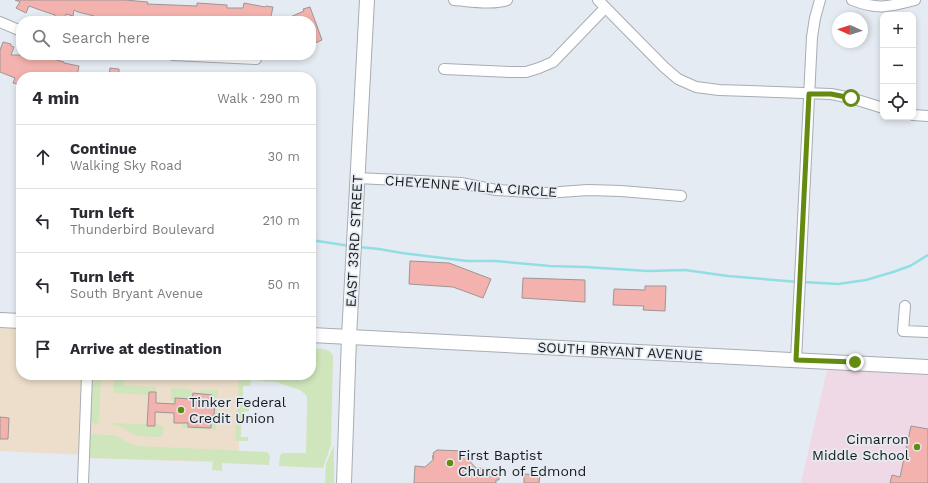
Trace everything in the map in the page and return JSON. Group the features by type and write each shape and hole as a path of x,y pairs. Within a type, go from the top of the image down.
{"street":[{"name":"EAST 33RD STREET","path":"344,483 349,337 367,0"},
{"path":"454,0 493,2 502,2 507,0"},
{"path":"598,0 664,67 678,79 696,87 719,90 831,94 851,98 880,107"},
{"path":"796,360 812,37 820,0"},
{"path":"852,0 869,6 880,7 893,6 915,0"},
{"path":"444,69 526,72 539,68 553,62 605,8"},
{"path":"0,22 16,29"},
{"path":"916,115 928,116"},
{"name":"CHEYENNE VILLA CIRCLE","path":"357,178 461,183 496,190 546,193 594,190 681,196"},
{"path":"905,306 903,331 928,332"},
{"path":"0,320 16,321"},
{"name":"SOUTH BRYANT AVENUE","path":"316,335 928,366"},
{"path":"83,483 87,380"}],"shaded area":[{"path":"0,320 16,321 16,380 243,380 238,463 88,458 84,455 0,451"},
{"path":"829,361 928,367 928,483 801,483"}],"green space":[{"path":"316,349 327,350 332,354 331,445 323,468 279,466 280,456 282,453 306,453 307,398 306,395 300,390 276,382 251,380 316,380"},
{"path":"94,380 101,380 98,424 92,423 89,418 90,393"},
{"path":"115,380 124,380 123,386 156,387 156,392 149,392 148,395 115,393 113,384"},
{"path":"239,380 251,380 250,386 243,386 243,408 249,408 249,411 242,412 241,437 248,437 248,440 235,441"},
{"path":"171,388 190,389 193,393 192,399 175,398 174,404 171,399"},
{"path":"200,390 218,390 216,430 182,428 182,423 188,423 188,427 210,428 211,416 214,416 215,400 212,400 212,395 200,393"},
{"path":"112,423 161,425 164,428 164,432 163,435 159,437 135,435 122,428 112,425"},
{"path":"93,434 117,436 130,444 138,446 267,452 270,456 269,465 222,463 222,471 212,470 213,461 88,458 90,436"},
{"path":"334,445 334,483 325,483 326,464"}],"building":[{"path":"15,0 125,0 148,2 147,4 197,6 197,3 227,5 227,8 243,8 244,3 273,7 271,16 94,16 74,10 73,16 66,14 65,16 55,16 29,6 26,13 16,8 20,2"},
{"path":"310,7 313,16 292,16 304,11 303,9"},
{"path":"316,24 322,40 316,43"},
{"path":"3,42 11,44 11,46 14,47 11,55 16,55 16,60 57,60 79,66 78,72 16,72 16,84 13,83 15,78 0,72 0,50"},
{"path":"110,68 119,69 119,72 110,72"},
{"path":"410,261 449,263 491,279 483,298 453,287 409,284"},
{"path":"523,278 585,280 585,302 522,298"},
{"path":"645,286 666,286 665,311 643,310 644,306 613,305 614,289 645,290"},
{"name":"Tinker Federal Credit Union","path":"149,392 156,392 156,403 175,404 175,398 192,399 193,393 212,395 212,400 215,400 214,416 211,416 211,428 188,427 188,423 174,423 174,413 155,412 155,426 147,426"},
{"path":"0,417 9,418 8,439 0,439"},
{"name":"Cimarron Middle School","path":"911,426 928,429 928,483 890,483 892,475 900,477"},
{"name":"First Baptist Church of Edmond","path":"437,450 466,451 466,457 476,468 499,469 499,480 496,480 496,483 414,483 415,466 425,467 434,459 432,458 434,457 432,456 434,455 433,453"},
{"name":"First Baptist Church of Edmond","path":"524,474 540,475 539,483 524,483"}],"waterway":[{"path":"316,241 350,246"},
{"path":"359,247 467,261 495,261 550,266 648,271 685,270 728,276 798,282"},
{"path":"803,282 838,284 866,280 910,266 928,255"}],"place":[{"name":"Tinker Federal Credit Union","path":"181,410"},
{"name":"Cimarron Middle School","path":"917,447"},
{"name":"First Baptist Church of Edmond","path":"450,463"}],"route":[{"path":"851,98 831,94 809,94 796,360 855,362"}]}
